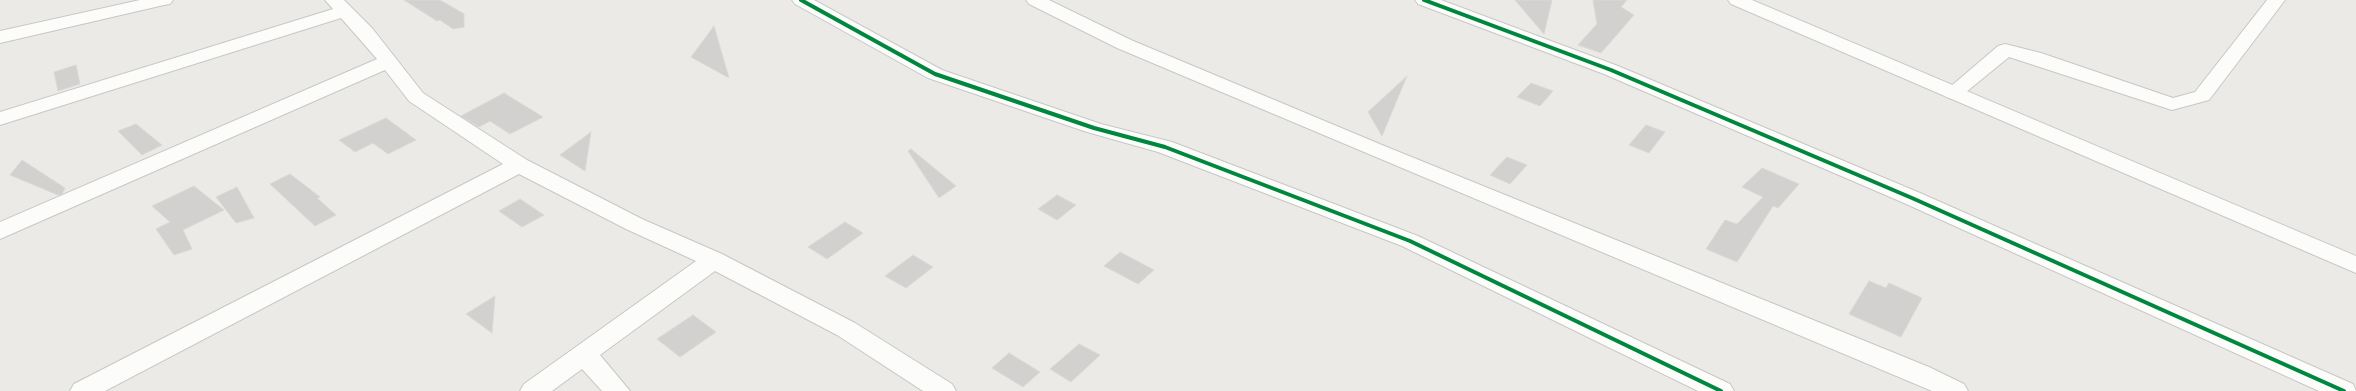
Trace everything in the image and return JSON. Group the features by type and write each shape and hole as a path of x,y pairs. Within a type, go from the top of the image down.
{"street":[{"path":"84,0 95,14"},
{"path":"0,37 95,14 164,0"},
{"path":"801,0 935,74 1094,128 1165,147 1410,241 1722,391"},
{"path":"1035,0 1160,59 1374,150 1920,374 1955,391"},
{"path":"1424,0 1610,70 1912,198 2344,391"},
{"path":"1737,0 2356,265"},
{"path":"1953,93 2005,50 2034,57 2172,104 2202,96 2276,0"},
{"path":"0,119 339,5 365,32 387,62 416,97 519,165 634,224 714,260 846,329 943,391"},
{"path":"0,231 387,62"},
{"path":"83,391 519,165"},
{"path":"533,391 585,355 714,260"},
{"path":"585,355 617,391"}],"building":[{"path":"404,0 440,0 464,14 464,27 453,29 440,20 437,21"},
{"path":"1515,0 1552,0 1544,34"},
{"path":"1593,0 1627,0 1621,7 1634,15 1601,53 1578,45 1597,24"},
{"path":"714,26 729,78 691,57"},
{"path":"76,65 80,84 58,91 54,72"},
{"path":"1407,76 1382,136 1368,112"},
{"path":"1531,83 1553,91 1540,106 1517,97"},
{"path":"504,93 543,117 510,134 490,121 479,127 461,116"},
{"path":"386,118 416,140 388,154 373,143 355,152 339,140"},
{"path":"136,124 162,145 142,155 118,131"},
{"path":"1646,125 1665,132 1649,153 1629,145"},
{"path":"591,132 585,171 560,155"},
{"path":"911,149 956,186 939,198 908,151"},
{"path":"1507,157 1527,165 1510,184 1490,175"},
{"path":"22,160 65,188 62,194 58,195 10,175"},
{"path":"1762,168 1799,184 1778,208 1773,206 1737,262 1706,249 1725,220 1737,224 1763,197 1742,187"},
{"path":"290,174 320,197 317,198 336,215 315,226 270,184"},
{"path":"194,186 224,210 183,230 192,249 174,255 156,229 170,222 152,206"},
{"path":"237,187 254,218 236,223 216,197"},
{"path":"1057,195 1076,205 1057,220 1038,209"},
{"path":"520,199 544,215 522,227 499,211"},
{"path":"845,222 863,233 827,259 808,247"},
{"path":"1120,252 1154,270 1138,284 1104,266"},
{"path":"913,255 933,267 906,288 885,276"},
{"path":"1869,281 1886,288 1889,283 1922,298 1901,337 1849,314"},
{"path":"495,296 492,333 466,314"},
{"path":"693,315 716,332 680,357 657,339"},
{"path":"1079,344 1100,355 1071,382 1050,369"},
{"path":"1009,353 1040,372 1023,387 992,368"}],"cycle path":[{"path":"801,0 935,74 1094,128 1165,147 1410,241 1721,391"},
{"path":"1424,0 1611,70 1912,198 2344,391"}]}
